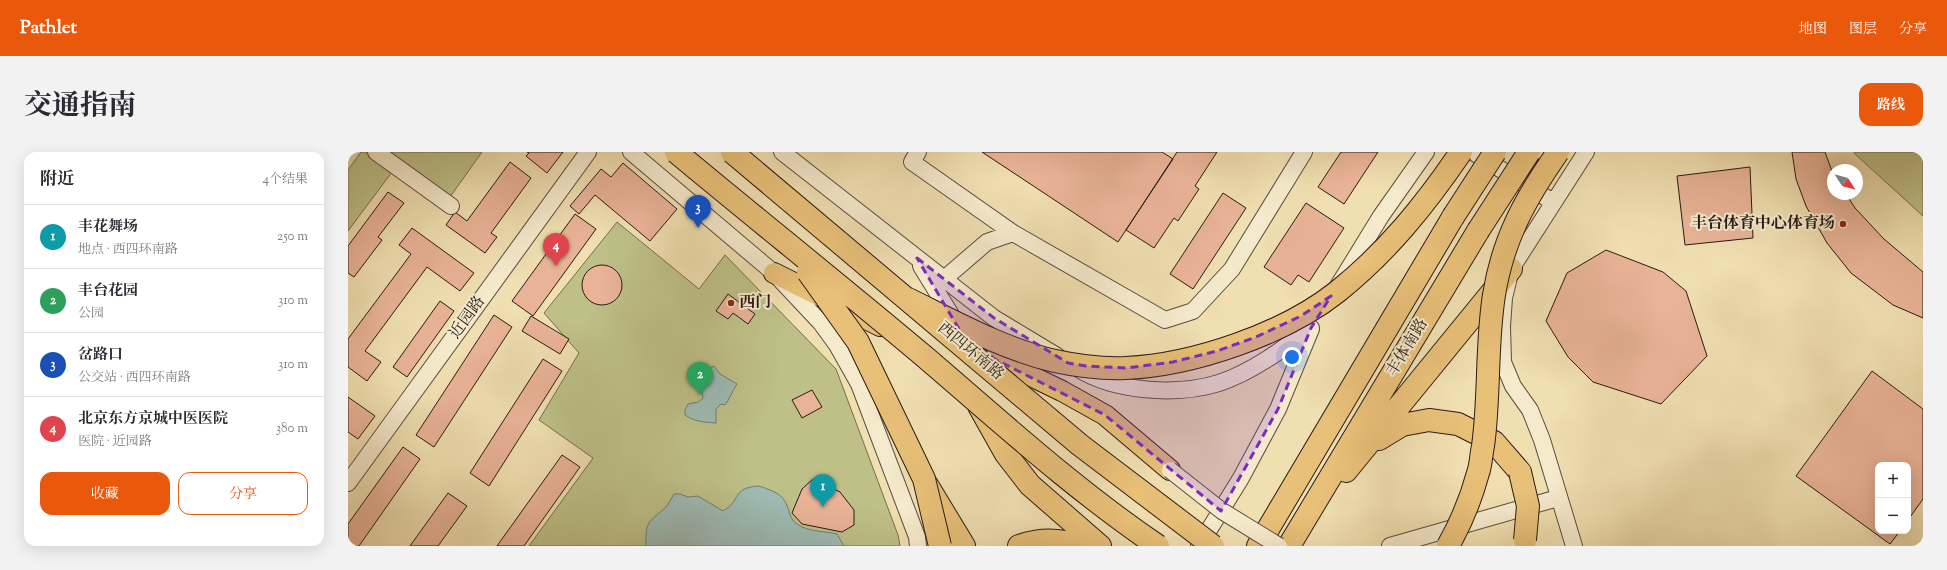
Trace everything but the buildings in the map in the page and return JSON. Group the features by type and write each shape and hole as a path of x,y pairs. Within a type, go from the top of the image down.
{"highway":[{"name":"西四环南路","path":"676,152 923,355 1061,473 1124,523 1158,546"},
{"name":"西四环南路","path":"733,152 1080,445 1213,546"},
{"path":"908,299 1017,350 1053,360 1086,366 1126,368 1173,362 1217,351 1256,338 1301,316 1336,293 1372,262 1413,218 1461,152"},
{"name":"丰体南路","path":"1258,546 1453,217 1495,152"},
{"name":"丰体南路","path":"1289,546 1478,231 1529,152"},
{"path":"1448,546 1460,524 1479,472 1486,420 1490,329 1494,294 1502,257 1516,218 1558,152"},
{"path":"791,248 858,342 924,479 964,546"},
{"path":"1303,523 1511,269"},
{"path":"979,406 1006,454 1030,485 1100,546"},
{"path":"1369,444 1402,425 1429,420 1458,424 1494,442 1520,472 1528,506 1523,543"},
{"path":"924,479 940,546"},
{"path":"1019,546 1036,540 1067,542 1078,546"}],"main road":[{"name":"西四环南路","path":"676,152 979,406"},
{"name":"西四环南路","path":"733,152 970,346 1062,391 1105,415 1170,470"},
{"path":"774,273 893,333"}],"street":[{"path":"376,152 451,206"},
{"name":"近园路","path":"348,483 588,152"},
{"path":"631,152 774,273 822,323 837,345 859,384 917,537 918,546"},
{"name":"西四环南路","path":"782,152 917,258 970,346"},
{"path":"918,152 912,162 1013,233 1165,320 1193,311 1232,269 1304,152"},
{"path":"1199,546 1241,478 1278,409 1311,328 1381,216 1426,152"},
{"path":"1474,152 1553,202"},
{"path":"1565,152 1583,157 1511,269 1504,298 1502,326 1503,362 1513,386 1530,410 1542,440 1558,498 1574,546"},
{"path":"944,279 987,242 1013,233"},
{"path":"917,258 994,318 1090,377 1132,388 1173,391 1219,383 1270,359 1311,328"},
{"name":"西四环南路","path":"1170,470 1222,511 1279,546"},
{"path":"1390,546 1558,498"}],"highlighted area":[{"path":"917,258 994,318 1068,363 1086,366 1126,368 1173,362 1217,351 1256,337 1301,316 1331,296 1311,328 1278,409 1221,511 1105,415 969,346"}],"green space":[{"path":"361,152 365,152 392,172 348,231 348,170"},
{"path":"387,152 482,152 450,197"},
{"path":"1854,152 1923,152 1923,216 1855,154"},
{"path":"617,222 699,289 725,255 836,369 898,535 900,546 529,546 593,458 539,420 579,353 544,313"}],"water":[{"path":"714,366 720,374 737,384 725,405 721,404 716,409 716,423 692,419 685,415 685,410 688,404 698,402 703,398 699,377 706,370"},
{"path":"759,486 773,491 782,497 792,519 801,527 837,534 844,546 646,546 646,531 649,523 666,506 674,494 680,494 688,497 698,496 723,511 733,503 740,492 744,489"}],"place":[{"name":"丰台体育中心体育场","path":"1843,224"},
{"name":"岔路口","path":"698,228"},
{"name":"北京东方京城中医医院","path":"556,266"},
{"name":"西门","path":"731,303"},
{"name":"丰台花园","path":"700,395"},
{"name":"丰花舞场","path":"823,507"}]}
